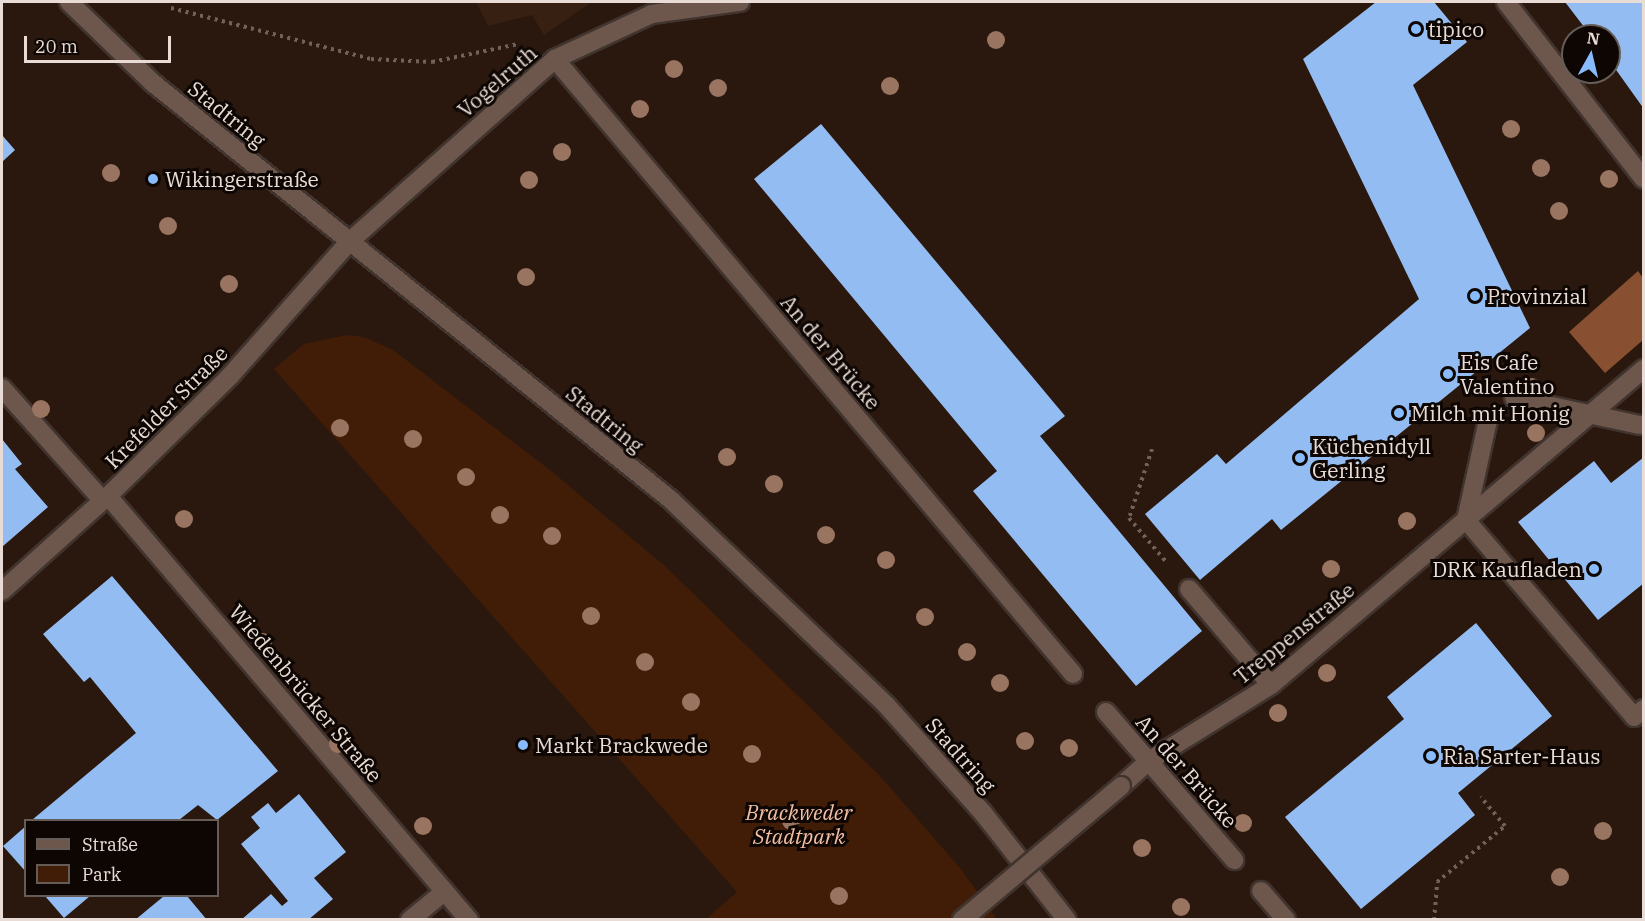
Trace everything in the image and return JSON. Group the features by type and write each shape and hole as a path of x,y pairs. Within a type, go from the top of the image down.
{"street":[{"name":"Stadtring","path":"69,2 153,83 671,500 887,706 983,813 1067,920"},
{"name":"Vogelruth","path":"349,242 555,59 652,14 740,2"},
{"path":"1506,2 1644,179"},
{"name":"An der Brücke","path":"555,59 1073,674"},
{"name":"Krefelder Straße","path":"2,591 105,498 230,376 349,242"},
{"name":"Treppenstraße","path":"962,920 1149,761 1271,685 1644,369"},
{"name":"Wiedenbrücker Straße","path":"2,388 105,498 469,920"},
{"path":"1514,398 1640,425"},
{"path":"1488,420 1466,520 1554,623 1639,713"},
{"path":"1189,589 1271,685"},
{"name":"An der Brücke","path":"1106,712 1234,860"},
{"path":"410,920 445,891"},
{"path":"1261,891 1286,920"}],"path":[{"path":"171,8 371,59 432,62 513,42 555,59"},
{"path":"1152,449 1129,518 1189,589"},
{"path":"1434,920 1437,882 1505,826 1481,797"}],"shaded area":[{"path":"476,2 592,2 544,35 532,15 488,26"},
{"path":"1638,271 1643,278 1643,340 1605,373 1569,332"}],"green space":[{"name":"Brackweder Stadtpark","path":"347,335 364,337 393,350 550,470 666,567 880,776 960,868 997,919 706,919 737,892 274,369 304,344"}],"building":[{"path":"1376,2 1434,2 1467,42 1413,85 1530,328 1281,530 1272,519 1200,580 1145,514 1217,454 1226,464 1419,299 1303,59"},
{"path":"1565,2 1644,2 1644,109 1621,77 1621,24 1582,24"},
{"path":"821,124 1065,416 1040,436 1202,631 1136,686 973,491 997,471 754,179"},
{"path":"2,135 15,150 2,162"},
{"path":"2,439 22,464 15,469 48,507 2,547"},
{"path":"1644,457 1644,583 1598,620 1518,522 1594,461 1611,483"},
{"path":"112,576 278,771 218,819 198,805 180,819 33,819 136,733 90,677 84,682 43,634"},
{"name":"Ria Sarter-Haus","path":"1476,623 1552,716 1458,793 1475,815 1361,909 1285,817 1404,719 1387,697"},
{"path":"299,794 346,852 314,878 333,899 308,920 241,920 271,894 282,906 288,901 241,844 260,828 251,817 268,803 276,813"},
{"path":"24,828 24,870 3,846"},
{"path":"46,897 89,897 64,918"},
{"path":"163,897 188,897 207,920 135,920"}],"place":[{"name":"tipico","path":"1416,29"},
{"name":"Wikingerstraße","path":"153,179"},
{"name":"Provinzial","path":"1475,296"},
{"name":"Eis Cafe Valentino","path":"1448,374"},
{"name":"Milch mit Honig","path":"1399,413"},
{"name":"Küchenidyll Gerling","path":"1300,458"},
{"name":"DRK Kaufladen","path":"1594,569"},
{"name":"Markt Brackwede","path":"523,745"},
{"name":"Ria Sarter-Haus","path":"1431,756"}]}
